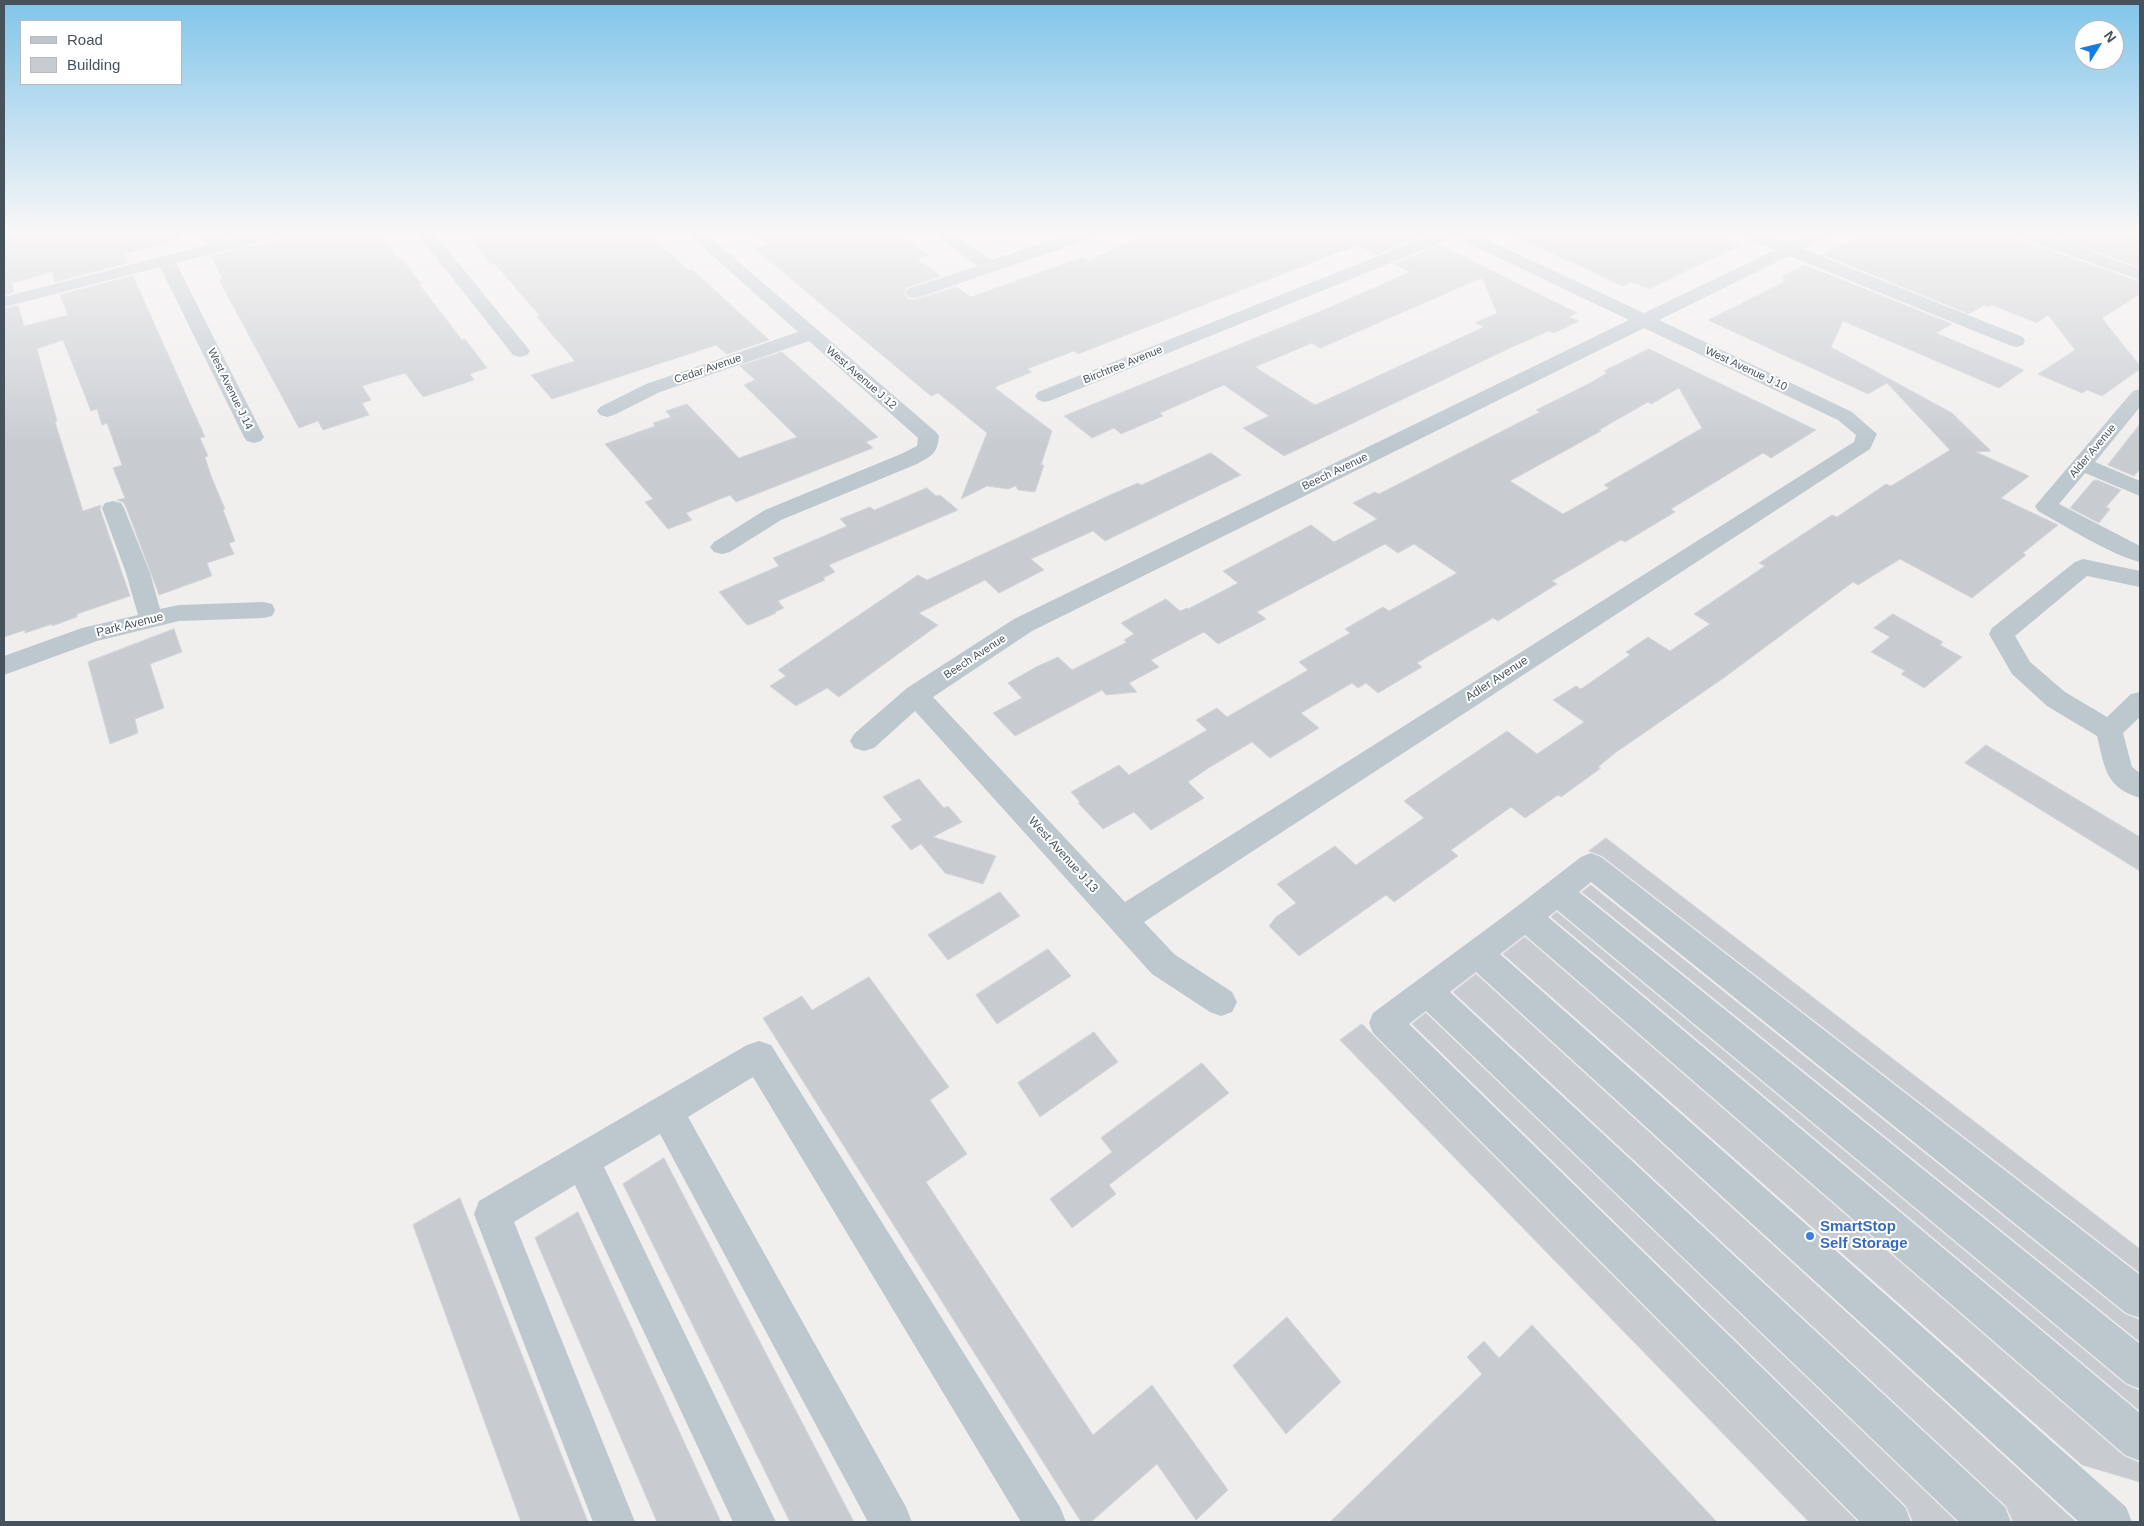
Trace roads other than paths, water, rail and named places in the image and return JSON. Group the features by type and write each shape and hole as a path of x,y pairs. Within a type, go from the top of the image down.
{"street":[{"name":"West Avenue J 14","path":"187,303 254,437"},
{"path":"481,303 520,351"},
{"name":"West Avenue J 12","path":"722,547 773,515 909,459 927,449 929,436 776,303"},
{"name":"Birchtree Avenue","path":"1044,396 1275,303"},
{"name":"West Avenue J 10","path":"1608,303 1845,416 1867,434"},
{"name":"Beech Avenue","path":"864,741 916,695 1022,625 1678,303"},
{"path":"1921,303 2016,341"},
{"name":"Cedar Avenue","path":"607,411 653,388 812,334"},
{"name":"Alder Avenue","path":"2140,395 2046,506 2140,554"},
{"path":"2119,420 2140,428"},
{"name":"Adler Avenue","path":"1122,920 1864,445 1867,434"},
{"path":"2082,464 2140,489"},
{"path":"113,508 138,573 151,620"},
{"path":"2140,580 2083,567 2001,634 2021,668 2056,699 2109,731 2120,773 2140,787"},
{"name":"Park Avenue","path":"4,666 91,634 179,613 262,610"},
{"name":"West Avenue J 13","path":"916,695 1163,964 1221,1002"},
{"path":"2109,731 2140,701"},
{"path":"1890,1522 1385,1023 1526,917 1591,865 2140,1299"},
{"path":"1557,892 2140,1369"},
{"path":"1526,917 2140,1440"},
{"path":"1477,953 2111,1522"},
{"path":"1427,991 1990,1522"},
{"path":"614,1522 492,1214 759,1056 1045,1522"},
{"path":"666,1111 891,1522"},
{"path":"582,1161 755,1522"}],"place":[{"name":"SmartStop Self Storage","path":"1810,1236"}]}
